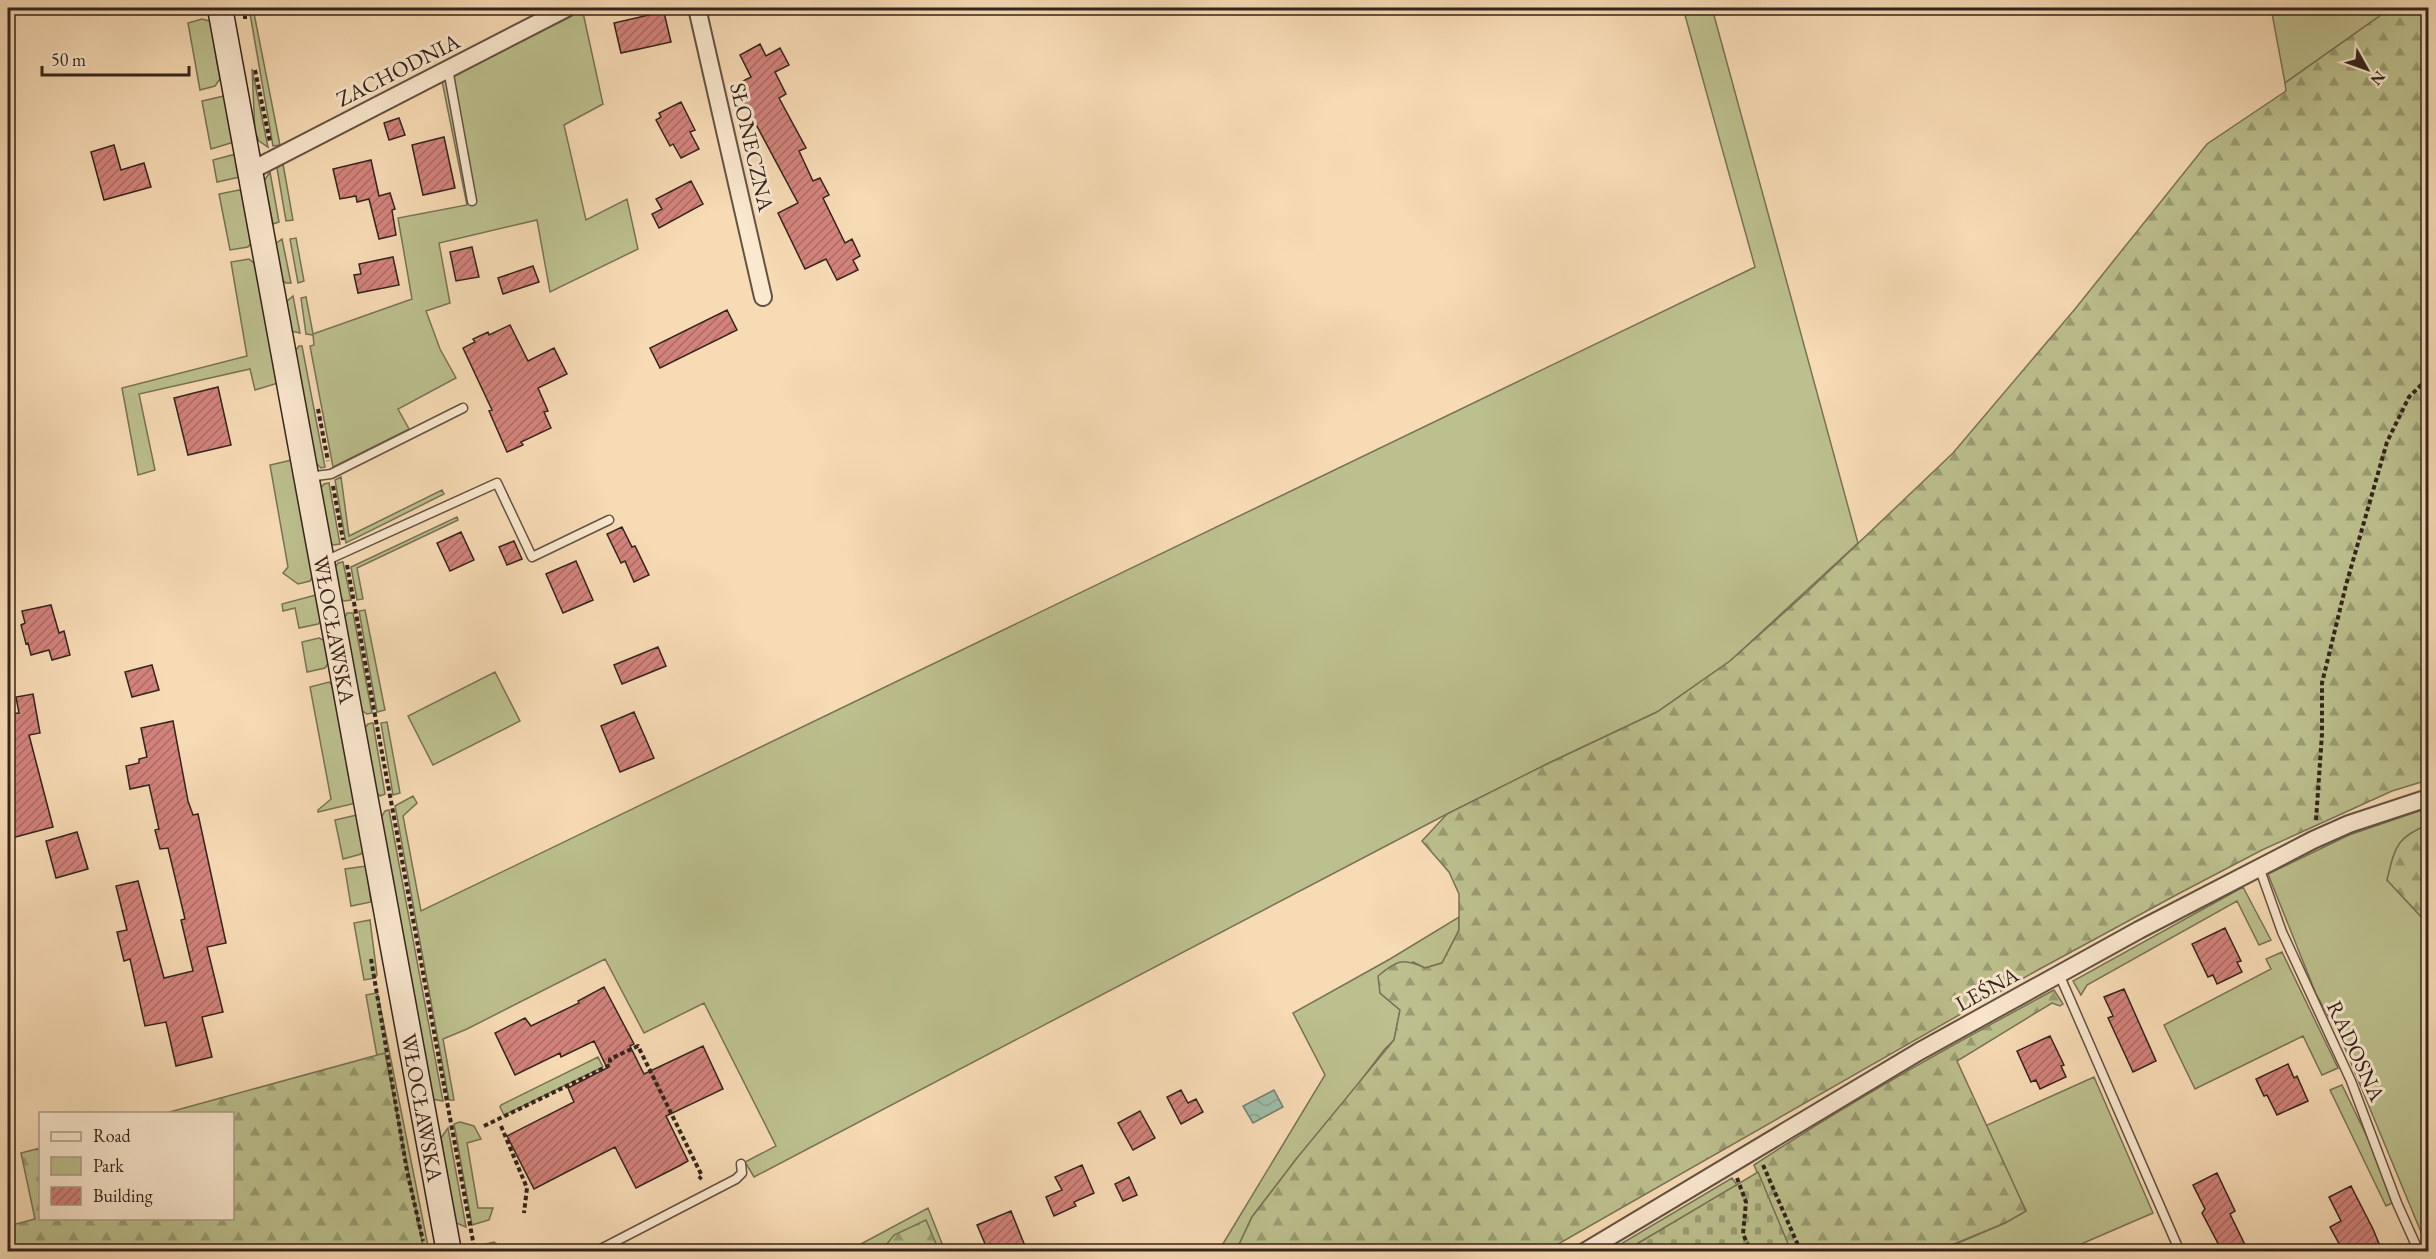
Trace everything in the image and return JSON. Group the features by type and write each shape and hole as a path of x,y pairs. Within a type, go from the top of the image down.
{"main road":[{"name":"WŁOCŁAWSKA","path":"220,8 261,166 306,477 449,1251"}],"street":[{"name":"ZACHODNIA","path":"261,166 567,8"},
{"name":"SŁONECZNA","path":"697,8 763,297"},
{"name":"LEŚNA","path":"1584,1251 1861,1085 2058,974 2313,840 2349,824 2428,798"}],"lane":[{"path":"448,69 472,201"},
{"path":"306,477 330,474 463,408"},
{"path":"322,562 345,554 497,483 532,557 609,520"},
{"name":"RADOSNA","path":"2259,867 2282,932 2354,1089 2397,1203 2419,1251"},
{"path":"2058,974 2180,1251"},
{"path":"595,1251 736,1179 742,1173 741,1164"}],"path":[{"path":"244,8 245,20"},
{"path":"252,60 258,79 270,143 261,166"},
{"path":"2313,840 2319,798 2322,683 2346,585 2387,442 2409,397 2428,378"},
{"path":"318,407 475,1251"},
{"path":"484,1126 610,1065 610,1059 638,1046 702,1176 699,1179"},
{"path":"501,1126 526,1188 524,1213"},
{"path":"1759,1156 1801,1251"},
{"path":"1734,1172 1746,1202 1743,1234 1751,1251"}],"green space":[{"path":"249,8 253,8 280,145 273,146"},
{"path":"582,8 603,104 564,125 586,220 627,199 638,249 550,292 537,220 439,243 450,303 426,311 440,349 456,378 398,409 409,429 333,467 310,346 314,345 313,335 306,334 301,298 306,297 313,334 412,299 398,218 467,205 442,81"},
{"path":"1683,8 1712,8 1858,543 1730,661 1657,712 1447,814 754,1177 745,1162 776,1146 704,1003 644,1033 605,959 443,1039 454,1100 449,1100 395,806 413,796 417,803 403,816 421,911 1755,267"},
{"path":"2271,8 2391,8 2285,83"},
{"path":"2391,8 2428,8 2428,780 2392,791 2262,850 2178,894 2036,971 1546,1251 1236,1251 1252,1217 1297,1158 1394,1040 1400,1010 1380,993 1378,976 1400,962 1425,968 1442,963 1459,930 1459,894 1449,872 1422,841 1447,814 1657,712 1730,661 1807,592 1953,453 2075,309 2207,144 2286,91 2285,83"},
{"path":"202,19 210,21 220,79 215,86 200,90 188,23"},
{"path":"252,69 268,147 259,141 255,132"},
{"path":"224,96 234,142 211,149 202,101"},
{"path":"236,154 240,177 217,182 213,160"},
{"path":"283,164 293,220 286,221 277,168"},
{"path":"270,172 279,222 273,224 264,181"},
{"path":"239,190 243,193 252,242 248,247 230,250 219,194"},
{"path":"296,238 304,281 298,283 290,239"},
{"path":"282,239 291,283 286,283 281,279 275,244"},
{"path":"249,259 255,264 278,383 255,390 250,369 139,394 155,470 138,475 122,388 247,356 231,262"},
{"path":"293,296 300,333 291,331 286,302"},
{"path":"302,346 325,467 321,468 316,463 295,351"},
{"path":"292,460 313,576 310,581 298,584 283,573 288,567 270,465"},
{"path":"341,477 349,536 442,490 444,494 346,543 335,480"},
{"path":"329,483 340,544 333,545 329,540 320,489 324,484"},
{"path":"457,517 458,520 357,568 363,599 357,600 351,567"},
{"path":"343,562 351,600 344,601 339,597 334,569 338,563"},
{"path":"316,595 321,621 318,624 299,628 295,608 283,611 282,604"},
{"path":"365,610 385,710 377,712 359,611"},
{"path":"347,613 353,613 372,713 367,714 361,710 344,619"},
{"path":"319,638 325,641 329,662 325,668 307,672 302,642"},
{"path":"495,672 520,721 433,765 408,716"},
{"path":"329,682 332,685 356,803 318,812 331,799 310,687"},
{"path":"387,722 400,793 393,795 381,723"},
{"path":"373,723 385,794 380,796 376,792 364,729 368,724"},
{"path":"2428,808 2428,825 2417,829 2403,839 2395,852 2387,880 2428,924 2428,1249 2342,1041 2316,994 2268,874 2349,835"},
{"path":"389,810 443,1101 432,1099 381,818 385,811"},
{"path":"357,815 364,850 361,854 343,859 335,820"},
{"path":"2428,825 2428,924 2387,880 2398,845 2409,834"},
{"path":"366,866 371,902 351,906 345,869"},
{"path":"2243,887 2271,940 2259,945 2237,901 2087,985 2081,995 2073,981"},
{"path":"1459,917 1459,930 1442,963 1425,968 1413,962 1380,993 1400,1010 1394,1040 1297,1158 1252,1217 1236,1251 1218,1252 1325,1075 1293,1013 1390,959"},
{"path":"370,920 377,975 375,978 364,980 354,923"},
{"path":"2282,952 2338,1068 2322,1075 2303,1036 2195,1089 2164,1025 2271,969 2266,959"},
{"path":"2054,990 2063,1004 2060,1006 2052,1003 1957,1061 2026,1211 2005,1223 1937,1251 1791,1251 1754,1165 1827,1118 1902,1074"},
{"path":"376,993 429,1251 424,1251 385,1054 377,1056 366,995"},
{"path":"385,1053 424,1251 8,1251 8,1226 35,1219 21,1153 39,1148 39,1220 234,1220 234,1112 170,1112"},
{"path":"598,1057 603,1067 504,1115 501,1105"},
{"path":"2094,1077 2153,1213 2065,1251 1937,1252 2005,1223 2026,1211 1985,1126"},
{"path":"2342,1085 2374,1151 2392,1203 2386,1206 2330,1090"},
{"path":"460,1122 474,1126 481,1139 467,1143 478,1208 493,1208 489,1220 472,1225 454,1124"},
{"path":"448,1128 466,1227 456,1223 454,1219 441,1138"},
{"path":"1758,1172 1791,1251 1625,1251"},
{"path":"1732,1178 1737,1185 1625,1251 1609,1251"},
{"path":"928,1208 945,1251 846,1252"},
{"path":"926,1220 939,1251 882,1250 894,1235"},
{"path":"494,1242 499,1249 478,1251 477,1246"}],"water":[{"path":"1274,1090 1283,1107 1253,1123 1243,1106"}],"building":[{"path":"647,8 663,8 671,42 621,53 614,23 649,15"},
{"path":"760,44 766,56 780,48 789,65 775,72 786,94 779,98 806,148 799,151 813,181 820,178 829,195 823,198 845,243 852,239 860,256 853,260 858,270 837,280 826,259 805,269 778,213 798,203 735,85 751,77 740,55"},
{"path":"681,102 695,130 690,132 699,149 681,158 673,144 670,146 656,120 661,117 659,113"},
{"path":"399,118 405,135 389,140 384,123"},
{"path":"444,137 455,188 423,195 412,145"},
{"path":"114,145 121,170 144,163 151,187 104,200 91,152"},
{"path":"371,160 379,196 390,193 395,209 392,210 396,235 379,239 369,199 357,202 356,196 340,199 333,169"},
{"path":"691,181 703,204 659,228 652,214 662,209 656,199"},
{"path":"472,247 479,277 456,281 450,252"},
{"path":"393,257 399,285 358,293 354,275 361,274 359,264"},
{"path":"533,266 539,282 503,294 498,278"},
{"path":"727,310 737,330 660,368 650,348"},
{"path":"510,325 528,361 554,348 567,374 538,388 548,411 544,412 551,428 521,442 523,445 507,452 489,411 492,410 463,348 475,342 473,339 488,332 489,335"},
{"path":"218,387 231,445 188,455 174,398"},
{"path":"622,527 632,547 635,546 649,575 634,582 625,561 621,563 607,534"},
{"path":"461,532 474,560 450,571 437,543"},
{"path":"514,541 522,559 507,565 499,547"},
{"path":"576,561 593,600 563,613 546,574"},
{"path":"51,605 59,633 64,631 70,655 52,660 49,650 31,655 21,625 25,623 22,611"},
{"path":"658,647 666,666 622,684 614,665"},
{"path":"152,665 159,690 132,697 125,672"},
{"path":"33,694 40,733 29,735 53,827 8,839 8,714 19,713 16,697"},
{"path":"634,712 654,758 620,772 601,726"},
{"path":"173,721 188,801 193,815 198,814 226,943 207,947 223,1012 202,1017 212,1057 176,1066 166,1022 145,1026 130,959 124,961 117,932 127,930 116,886 138,881 164,978 193,971 181,920 185,919 168,848 160,849 155,830 159,829 149,785 130,789 126,766 139,763 139,759 147,757 141,728"},
{"path":"77,832 88,869 56,878 46,841"},
{"path":"2225,928 2241,961 2237,962 2242,972 2217,984 2213,975 2208,977 2192,944"},
{"path":"604,987 634,1044 630,1046 644,1074 703,1046 723,1089 666,1116 688,1161 681,1165 636,1188 615,1147 534,1189 507,1136 574,1102 568,1088 607,1068 594,1041 561,1057 560,1053 515,1075 495,1033 525,1018 531,1026 579,1003 578,1001"},
{"path":"2124,989 2156,1061 2133,1072 2108,1018 2113,1016 2104,997"},
{"path":"2050,1036 2064,1065 2061,1066 2066,1077 2040,1089 2036,1080 2031,1082 2017,1051"},
{"path":"2288,1064 2294,1078 2297,1076 2308,1101 2277,1115 2256,1079"},
{"path":"1181,1090 1188,1103 1196,1099 1203,1112 1181,1124 1167,1097"},
{"path":"1140,1111 1155,1138 1133,1150 1118,1123"},
{"path":"1082,1165 1094,1193 1074,1202 1076,1206 1054,1216 1046,1197 1062,1190 1055,1177"},
{"path":"2217,1173 2235,1211 2230,1214 2248,1251 2222,1251 2202,1213 2205,1209 2193,1185"},
{"path":"1129,1177 1137,1195 1123,1201 1115,1184"},
{"path":"2351,1186 2382,1251 2343,1251 2330,1227 2341,1221 2329,1197"},
{"path":"1011,1211 1027,1251 994,1251 991,1244 986,1246 977,1225"}]}
